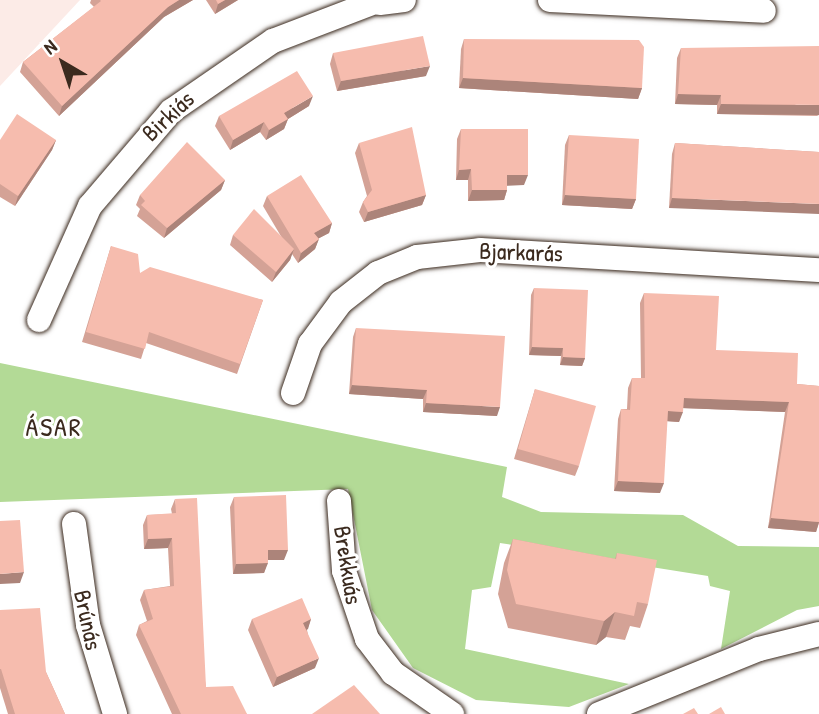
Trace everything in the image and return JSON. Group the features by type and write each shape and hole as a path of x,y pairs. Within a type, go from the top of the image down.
{"street":[{"path":"550,0 764,11"},
{"name":"Birkiás","path":"39,320 90,206 171,111 273,41 388,1"},
{"name":"Bjarkarás","path":"292,393 310,344 341,302 378,273 417,257 480,250 819,270"},
{"name":"Brekkuás","path":"339,501 344,570 367,639 400,680 452,714"},
{"name":"Brúnás","path":"74,524 88,625 115,714"},
{"path":"599,714 759,649 819,634"}],"shaded area":[{"path":"0,0 80,0 0,86"}],"green space":[{"path":"0,363 507,467 502,497 541,512 683,515 738,546 819,547 819,606 797,610 721,649 730,591 710,586 708,576 500,543 491,587 472,590 465,649 629,684 569,707 476,700 413,668 372,610 348,489 0,502"}],"building":[{"path":"100,0 179,0 168,7 62,106 23,62"},
{"path":"423,36 430,66 341,81 333,53"},
{"path":"464,39 639,40 644,47 642,88 463,78"},
{"path":"819,46 819,105 721,104 721,95 678,94 681,48"},
{"path":"297,71 313,96 284,113 288,119 269,130 264,122 233,140 219,116"},
{"path":"17,114 56,140 18,196 0,184 0,140"},
{"path":"412,127 426,195 368,212 363,202 372,190 359,143"},
{"path":"461,129 528,129 528,175 507,175 507,190 472,190 471,169 459,170"},
{"path":"569,135 639,139 636,199 565,195"},
{"path":"187,142 225,180 167,228 141,205 145,201 140,195"},
{"path":"675,143 819,152 819,204 672,198"},
{"path":"301,175 332,223 314,233 319,239 301,253 267,196"},
{"path":"254,209 294,249 276,272 233,235"},
{"path":"111,246 138,254 140,273 150,267 263,300 240,364 149,332 145,349 86,332"},
{"path":"534,288 588,290 585,358 563,357 563,348 532,347"},
{"path":"644,293 719,296 716,350 798,353 797,384 819,386 819,522 771,518 789,402 684,398 683,412 668,411 664,483 618,481 621,409 630,410 632,378 645,378"},
{"path":"356,328 505,336 500,407 426,403 427,390 352,385"},
{"path":"535,389 596,406 579,466 518,449"},
{"path":"286,495 288,550 268,550 268,563 236,564 234,497"},
{"path":"197,498 206,687 233,686 247,714 181,714 139,625 153,619 144,590 174,586 172,538 148,539 147,515 176,513 175,499"},
{"path":"20,520 24,572 0,574 0,521"},
{"path":"513,539 616,559 617,553 657,560 648,604 637,602 634,616 615,612 604,621 516,604 507,570"},
{"path":"302,598 311,619 303,623 319,658 277,677 252,619"},
{"path":"40,608 46,672 65,714 15,714 0,669 0,610"},
{"path":"354,685 380,714 312,714"},
{"path":"721,707 725,714 709,714"},
{"path":"694,708 698,714 683,714"}],"district":[{"name":"ÁSAR","path":"54,427"}]}
